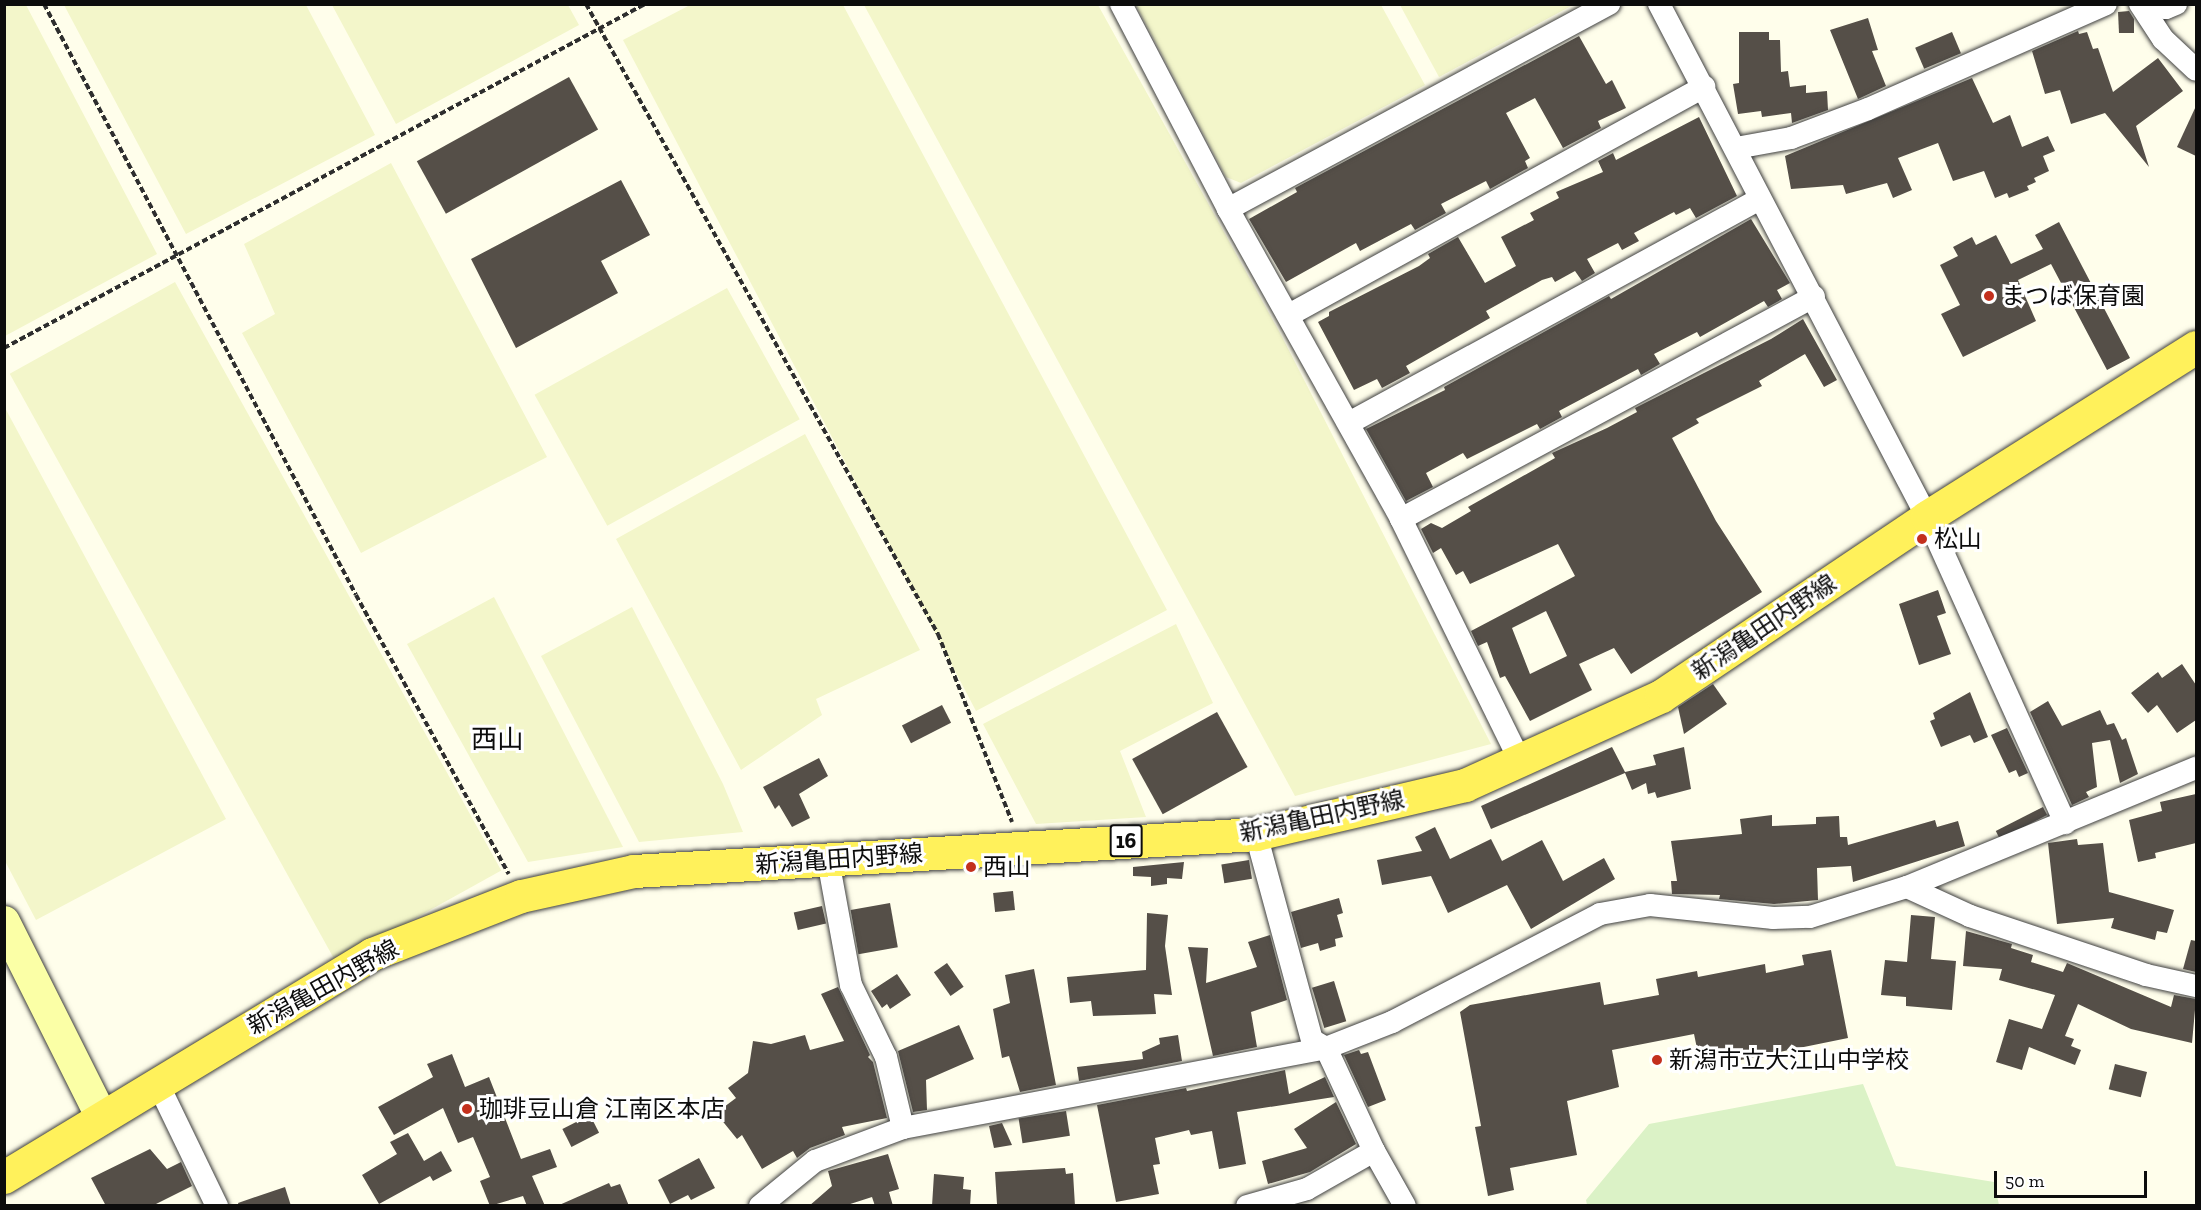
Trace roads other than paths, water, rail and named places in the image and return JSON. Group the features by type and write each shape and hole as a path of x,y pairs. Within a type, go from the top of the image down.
{"main road":[{"name":"新潟亀田内野線","path":"4,1177 101,1116 372,954 521,896 634,871 1256,834 1465,785 1661,696 1927,517 2196,347"}],"street":[{"path":"1121,4 1228,208 1401,519 1520,762"},
{"path":"1228,208 1609,4"},
{"path":"1659,4 1736,148 1758,200 1814,297 1927,517 2065,823"},
{"path":"1736,148 1791,138 1868,109 2106,4"},
{"path":"2141,4 2166,8 2176,4"},
{"path":"2141,4 2163,39 2196,70"},
{"path":"1289,315 1704,87"},
{"path":"1349,423 1758,200"},
{"path":"1401,519 1814,297"},
{"path":"760,1206 815,1161 903,1128 1326,1048 1392,1022 1600,914 1650,905 1773,918 1810,916 1907,887 2196,769"},
{"path":"1256,834 1312,1040 1326,1048 1374,1151 1405,1206"},
{"path":"828,860 850,985 886,1057 903,1128"},
{"path":"1907,887 1970,916 2146,975 2196,986"},
{"path":"4,922 101,1116"},
{"path":"158,1084 217,1206"},
{"path":"1247,1206 1307,1189 1374,1151"}],"place":[{"name":"まつば保育園","path":"1989,296"},
{"name":"松山","path":"1922,539"},
{"name":"西山","path":"971,867"},
{"name":"新潟市立大江山中学校","path":"1657,1060"},
{"name":"珈琲豆山倉 江南区本店","path":"467,1109"}],"district":[{"name":"西山","path":"497,740"}]}
